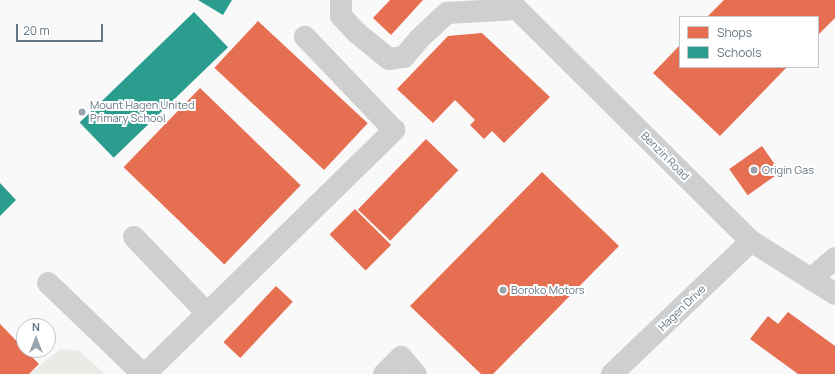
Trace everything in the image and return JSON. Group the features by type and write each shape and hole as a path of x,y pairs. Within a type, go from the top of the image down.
{"street":[{"path":"341,0 341,16 357,33 389,59 404,57 419,39 447,13 512,5"},
{"name":"Benzin Road","path":"512,5 751,241 835,294"},
{"path":"48,283 144,374 394,130 305,37"},
{"path":"134,237 207,313"},
{"name":"Hagen Drive","path":"612,374 751,241"},
{"path":"810,279 835,258"},
{"path":"384,374 401,357 416,374"}],"shaded area":[{"path":"60,349 78,350 105,374 30,374 49,358 56,358 56,352"}],"building: Shops":[{"path":"390,0 423,0 391,35 373,18"},
{"path":"724,0 835,0 835,18 819,34 819,16 708,16"},
{"path":"258,21 368,123 324,170 214,68"},
{"path":"482,33 550,97 504,143 492,131 484,139 470,125 475,120 455,100 433,123 397,89 448,36"},
{"path":"679,46 679,68 786,68 720,136 653,73"},
{"path":"200,88 301,185 224,264 124,167"},
{"path":"426,139 458,170 390,241 358,209"},
{"name":"Origin Gas","path":"762,146 780,172 748,195 729,169"},
{"path":"542,172 619,246 493,374 481,374 410,306"},
{"path":"355,209 391,245 366,271 330,234"},
{"path":"276,286 293,302 240,358 223,342"},
{"path":"788,312 835,346 835,374 798,374 750,339 768,316 778,324"},
{"path":"0,324 16,340 16,358 33,358 39,364 29,374 0,374"}],"building: Schools":[{"path":"198,0 232,0 223,15"},
{"path":"194,12 228,47 114,158 80,122"},
{"path":"0,183 16,200 0,216"}],"place":[{"name":"Mount Hagen United Primary School","path":"82,112"},
{"name":"Origin Gas","path":"754,170"},
{"name":"Boroko Motors","path":"503,290"}]}
